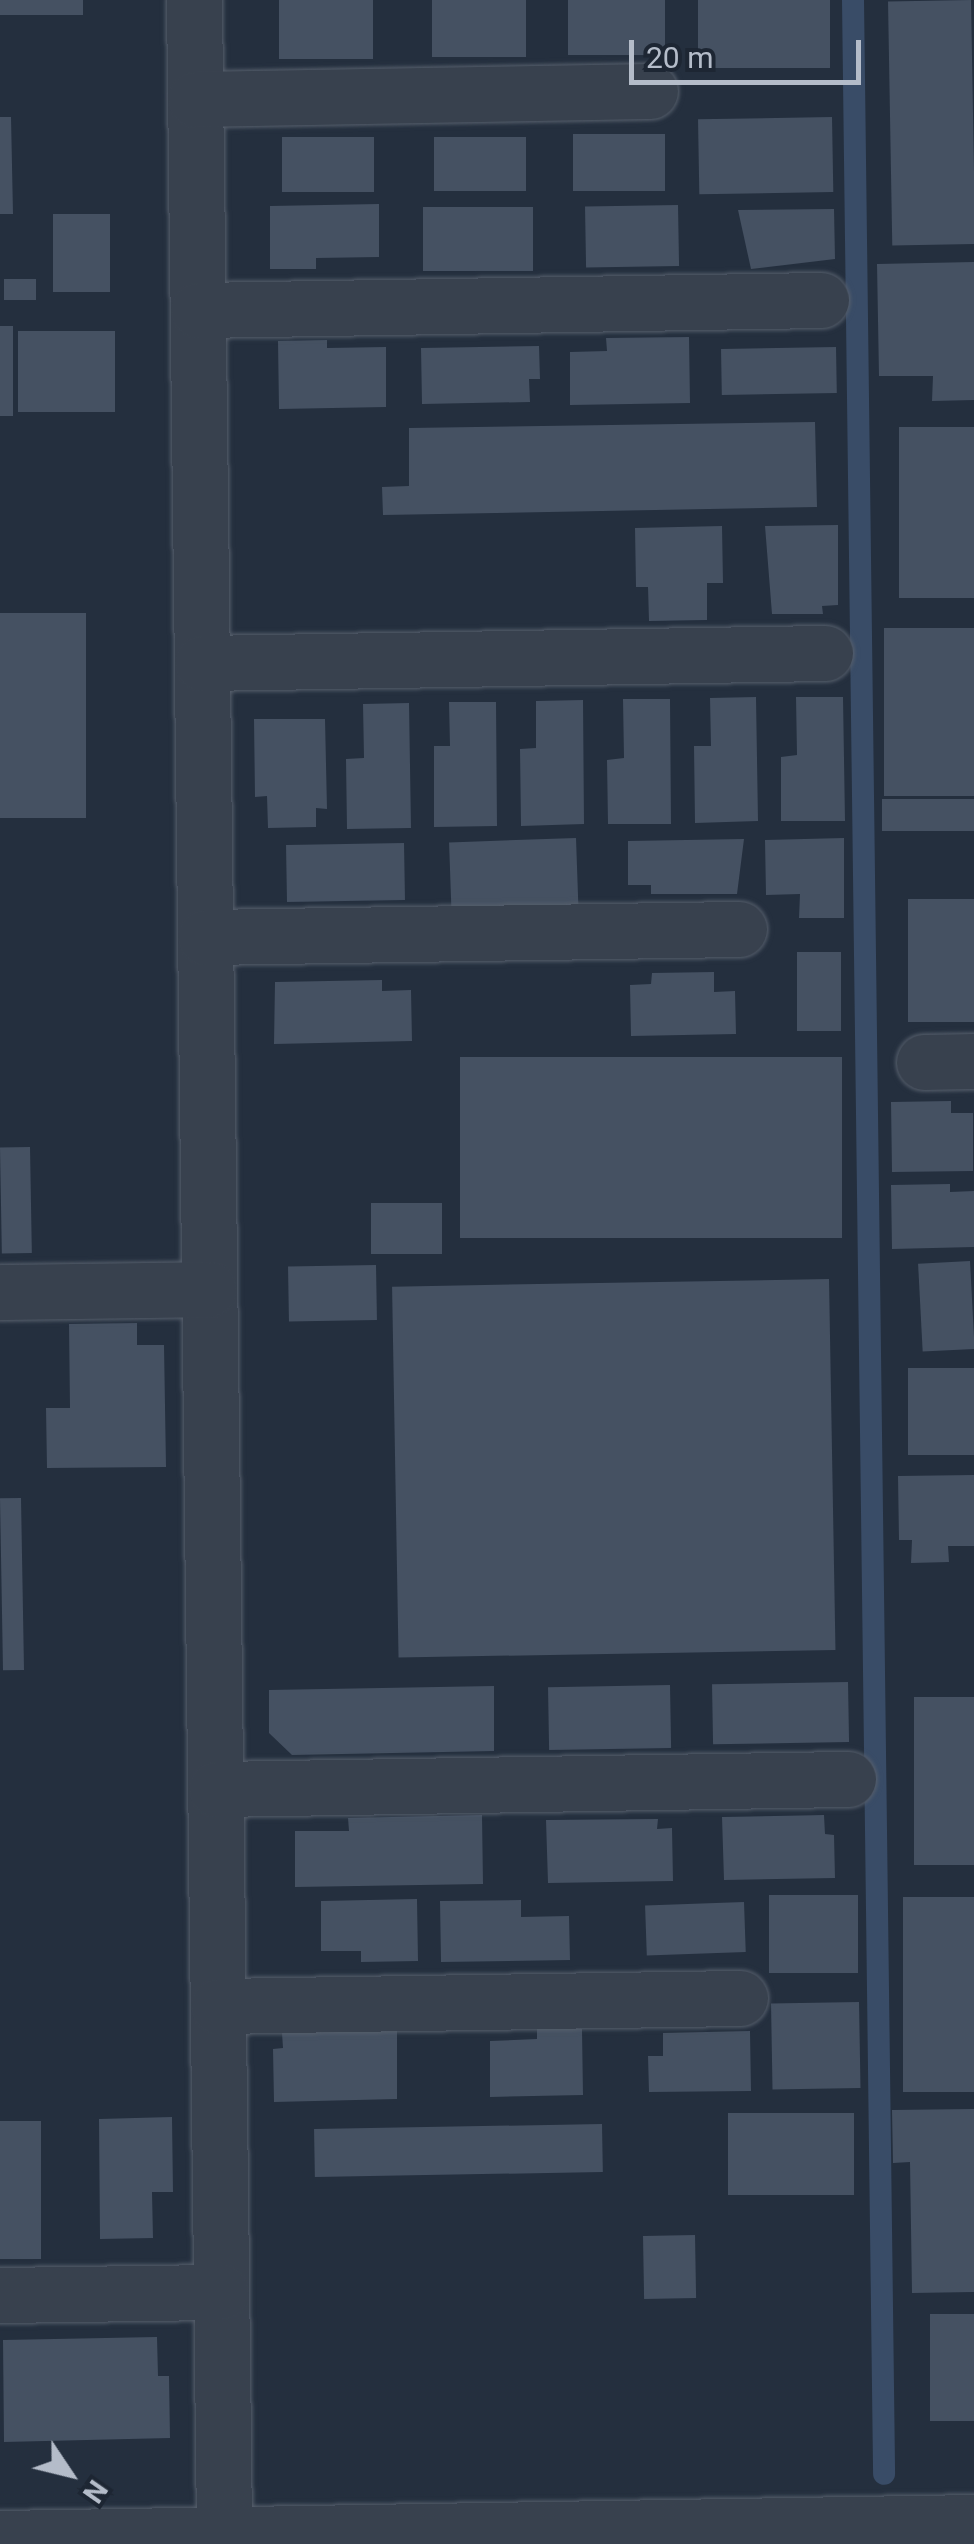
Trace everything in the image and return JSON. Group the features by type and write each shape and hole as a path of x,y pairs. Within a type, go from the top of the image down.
{"street":[{"path":"194,0 221,2292 229,2538"},
{"path":"195,99 650,91"},
{"path":"198,310 820,300"},
{"path":"202,663 825,653"},
{"path":"205,938 739,929"},
{"path":"0,1292 210,1289"},
{"path":"216,1789 848,1779"},
{"path":"218,2006 740,1998"},
{"path":"0,2295 221,2292"},
{"path":"0,2538 229,2538 974,2522"}],"building":[{"path":"0,0 83,0 83,15 0,15"},
{"path":"279,0 373,0 373,59 279,59"},
{"path":"432,0 526,0 526,57 432,57"},
{"path":"568,0 665,0 665,55 568,55"},
{"path":"698,0 830,0 830,68 698,68"},
{"path":"971,0 974,244 892,245 888,1"},
{"path":"0,117 11,117 13,214 0,214"},
{"path":"832,117 833,192 699,194 698,119"},
{"path":"573,134 665,134 665,191 573,191"},
{"path":"282,137 374,137 374,192 282,192"},
{"path":"434,137 526,137 526,191 434,191"},
{"path":"379,204 379,257 316,258 316,269 270,269 270,206"},
{"path":"678,205 679,266 586,268 585,207"},
{"path":"423,207 533,207 533,271 423,271"},
{"path":"834,209 835,259 751,269 738,210"},
{"path":"53,214 110,214 110,292 53,292"},
{"path":"974,262 974,400 932,401 933,376 879,376 877,264"},
{"path":"4,279 36,279 36,300 4,300"},
{"path":"0,326 13,326 13,416 0,416"},
{"path":"18,331 115,331 115,412 18,412"},
{"path":"689,337 690,403 570,405 570,352 607,351 606,338"},
{"path":"327,340 327,348 386,347 386,407 279,409 278,341"},
{"path":"539,346 540,379 529,379 530,402 422,404 421,348"},
{"path":"836,347 837,393 722,395 721,349"},
{"path":"815,422 817,507 383,515 382,487 409,486 409,428"},
{"path":"899,427 974,427 974,598 899,598"},
{"path":"838,525 838,605 822,606 823,614 772,614 765,526"},
{"path":"722,526 723,583 707,583 707,620 649,621 648,587 636,587 635,528"},
{"path":"0,613 86,613 86,818 0,818"},
{"path":"884,628 974,628 974,796 884,796"},
{"path":"756,697 758,821 695,823 694,746 711,746 710,698"},
{"path":"796,697 843,697 845,821 781,821 781,757 797,755"},
{"path":"623,699 670,699 671,824 608,824 607,760 624,758"},
{"path":"583,700 584,824 521,826 520,749 536,748 536,701"},
{"path":"449,702 496,702 497,826 434,827 434,746 450,746"},
{"path":"409,703 411,828 347,829 346,759 364,758 363,704"},
{"path":"254,719 325,719 327,809 316,808 316,827 268,828 267,796 255,797"},
{"path":"882,799 974,799 974,831 882,831"},
{"path":"576,838 578,905 451,909 449,842"},
{"path":"844,838 844,918 799,918 800,894 766,895 765,840"},
{"path":"744,839 737,894 651,894 651,885 628,885 628,841"},
{"path":"404,843 405,900 287,902 286,845"},
{"path":"908,899 974,899 974,1022 908,1022"},
{"path":"797,952 841,952 841,1031 797,1031"},
{"path":"714,972 714,992 735,991 736,1034 631,1036 630,985 651,984 652,973"},
{"path":"382,980 382,991 411,990 412,1041 274,1044 275,982"},
{"path":"460,1057 842,1057 842,1238 460,1238"},
{"path":"951,1101 951,1113 973,1113 973,1171 892,1172 891,1102"},
{"path":"30,1147 32,1253 2,1254 0,1148"},
{"path":"950,1184 950,1192 974,1191 974,1247 892,1249 891,1185"},
{"path":"371,1203 442,1203 442,1254 371,1254"},
{"path":"970,1261 974,1349 923,1352 918,1264"},
{"path":"376,1265 377,1320 289,1322 288,1267"},
{"path":"829,1279 835,1650 399,1658 392,1287"},
{"path":"137,1323 137,1345 164,1345 166,1467 47,1468 46,1408 70,1408 69,1324"},
{"path":"908,1368 974,1368 974,1455 908,1455"},
{"path":"974,1475 974,1546 948,1546 949,1562 911,1563 912,1540 899,1540 898,1476"},
{"path":"0,1498 21,1498 24,1670 3,1670"},
{"path":"848,1682 849,1742 713,1744 712,1684"},
{"path":"670,1685 671,1748 549,1750 548,1687"},
{"path":"494,1686 494,1751 292,1755 269,1733 269,1690"},
{"path":"914,1697 974,1697 974,1865 914,1865"},
{"path":"482,1815 483,1884 295,1887 295,1831 349,1831 348,1818"},
{"path":"824,1815 825,1834 834,1835 835,1878 724,1880 722,1817"},
{"path":"658,1819 657,1829 672,1828 673,1881 548,1883 546,1820"},
{"path":"769,1895 858,1895 858,1973 769,1973"},
{"path":"903,1897 974,1897 974,2092 903,2092"},
{"path":"417,1899 418,1961 361,1962 361,1951 321,1951 321,1901"},
{"path":"521,1900 521,1917 569,1916 570,1960 441,1962 440,1901"},
{"path":"744,1902 746,1952 647,1955 645,1905"},
{"path":"859,2002 861,2088 773,2090 771,2004"},
{"path":"537,2029 582,2029 583,2095 490,2097 490,2041 537,2039"},
{"path":"397,2031 397,2099 274,2102 273,2049 283,2048 282,2033"},
{"path":"750,2031 751,2091 649,2092 648,2056 663,2056 663,2033"},
{"path":"974,2109 974,2292 912,2293 910,2162 893,2163 892,2110"},
{"path":"728,2113 854,2113 854,2195 728,2195"},
{"path":"172,2117 173,2192 152,2192 153,2238 100,2239 99,2119"},
{"path":"0,2121 41,2121 41,2259 0,2259"},
{"path":"602,2124 603,2172 315,2177 314,2129"},
{"path":"695,2235 696,2298 644,2299 643,2236"},
{"path":"930,2314 974,2314 974,2421 930,2421"},
{"path":"157,2337 158,2376 169,2376 170,2438 4,2442 3,2340"}],"waterway":[{"path":"853,0 884,2474"}]}
